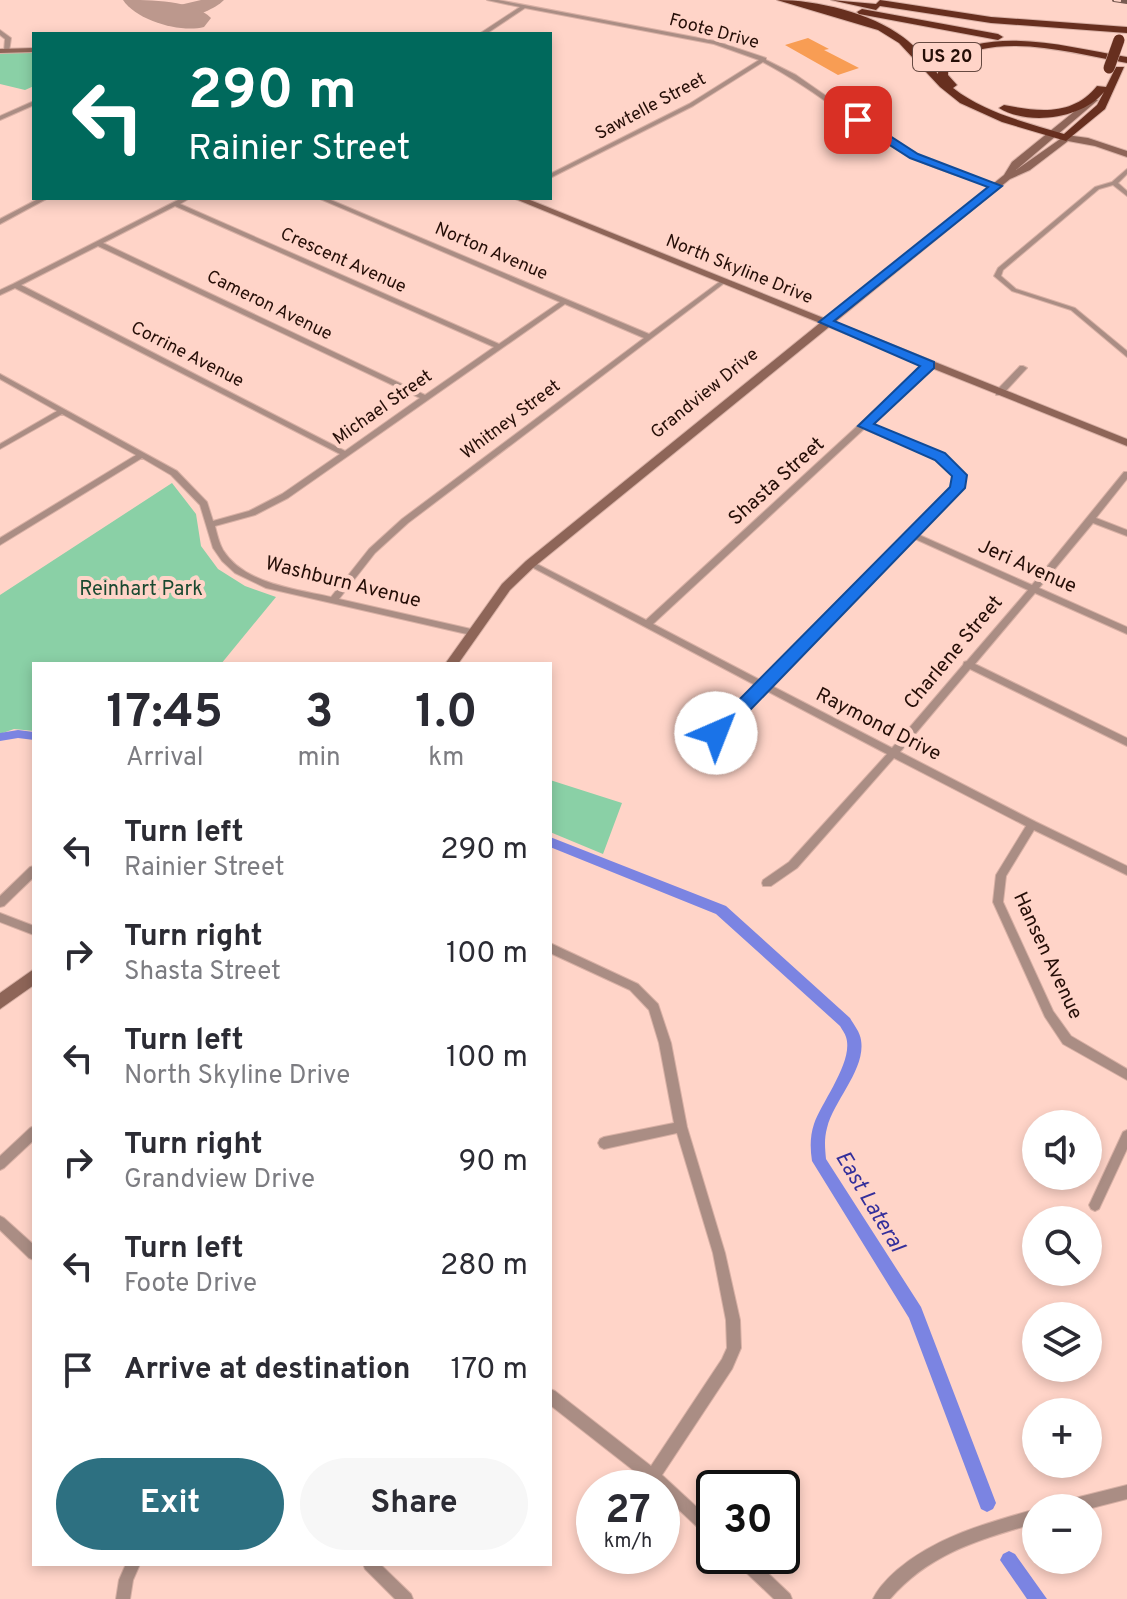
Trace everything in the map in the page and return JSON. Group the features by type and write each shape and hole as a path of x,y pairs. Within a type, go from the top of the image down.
{"highway":[{"path":"782,0 855,19 892,34 908,44 935,78 965,101 999,117 1062,135"},
{"path":"801,0 1121,64"},
{"path":"836,0 1127,50"},
{"path":"860,0 991,20 1124,28"},
{"name":"Grandview Drive","path":"1094,100 1121,64 1124,28"},
{"name":"US 20","path":"1094,100 1070,111 1031,113 989,104 950,83 941,69 943,61 967,47 991,44 1121,64"},
{"name":"Grandview Drive","path":"1062,135 1101,107 1127,50"},
{"path":"950,83 963,94 995,111 1062,135"}],"main road":[{"path":"3,51 32,50"},
{"name":"Grandview Drive","path":"452,662 506,587 530,564 1007,177 1015,164 1062,135 1094,100"},
{"path":"1062,135 1127,154"},
{"name":"North Skyline Drive","path":"522,200 1127,443"},
{"path":"0,1002 32,978"}],"street":[{"name":"Foote Drive","path":"490,0 715,43 764,59 794,76 896,147 940,167 996,186"},
{"path":"485,32 524,7"},
{"path":"0,32 8,38 3,51"},
{"name":"Sawtelle Street","path":"552,175 637,129 682,109 764,59"},
{"path":"0,118 32,104"},
{"path":"1127,171 1114,183 1097,188 1000,269 997,276 1014,290 1073,309 1127,355"},
{"path":"1114,183 1127,194"},
{"path":"0,222 41,200"},
{"path":"0,293 183,200"},
{"name":"Norton Avenue","path":"326,200 649,337"},
{"name":"Crescent Avenue","path":"175,204 498,346"},
{"name":"Cameron Avenue","path":"98,243 425,398"},
{"name":"Whitney Street","path":"333,601 372,551 405,521 724,281"},
{"name":"Corrine Avenue","path":"15,285 345,454"},
{"name":"Michael Street","path":"210,525 272,504 565,301"},
{"name":"Shasta Street","path":"647,624 929,365"},
{"path":"999,393 1023,368"},
{"name":"Washburn Avenue","path":"0,376 174,473 188,484 204,504 217,548 238,571 266,585 471,632"},
{"path":"0,447 62,411"},
{"path":"705,745 957,488 959,475 940,457 865,426"},
{"path":"0,542 142,455"},
{"name":"Charlene Street","path":"767,883 793,865 893,753 1127,474"},
{"path":"1091,519 1127,533"},
{"name":"Jeri Avenue","path":"913,535 1127,631"},
{"name":"Raymond Drive","path":"530,564 1032,825 1127,871"},
{"path":"967,664 1127,742"},
{"name":"Hansen Avenue","path":"1032,825 1001,875 998,902 1049,1014 1067,1040 1127,1075"},
{"path":"0,903 32,872"},
{"path":"0,917 32,930"},
{"path":"552,949 634,987 654,1007 665,1043 681,1127 719,1253 733,1320 734,1348 727,1364 657,1470"},
{"path":"604,1143 681,1127"},
{"path":"0,1164 32,1134"},
{"path":"1095,1205 1127,1136"},
{"path":"0,1222 32,1252"},
{"path":"552,1398 645,1470"},
{"path":"1102,1498 1127,1492"},
{"path":"680,1501 696,1516"},
{"path":"880,1599 908,1568 959,1538 1022,1520"},
{"path":"123,1599 132,1566"},
{"path":"372,1566 406,1599"},
{"path":"758,1574 785,1599"}],"green space":[{"path":"0,53 32,53 32,87 25,90 0,84"},
{"name":"Reinhart Park","path":"172,483 196,514 201,546 218,569 245,586 276,597 223,662 32,662 32,731 14,729 0,734 0,595"},
{"path":"552,781 622,803 603,854 552,833"}],"building":[{"path":"808,38 859,68 838,75 785,45"}],"waterway":[{"name":"East Lateral","path":"0,737 32,736"},
{"name":"East Lateral","path":"552,843 721,910 845,1022 853,1038 854,1053 820,1127 817,1144 819,1161 915,1313 987,1503"},
{"name":"East Lateral","path":"1009,1560 1038,1599"}],"taxiway":[{"path":"173,12 189,11 216,0"}],"runway":[{"path":"144,0 189,18"}],"railway":[{"path":"1114,0 1127,2"}],"route":[{"path":"716,733 957,488 959,475 940,457 865,426 929,365 825,322 996,186 914,156 858,120"}]}
